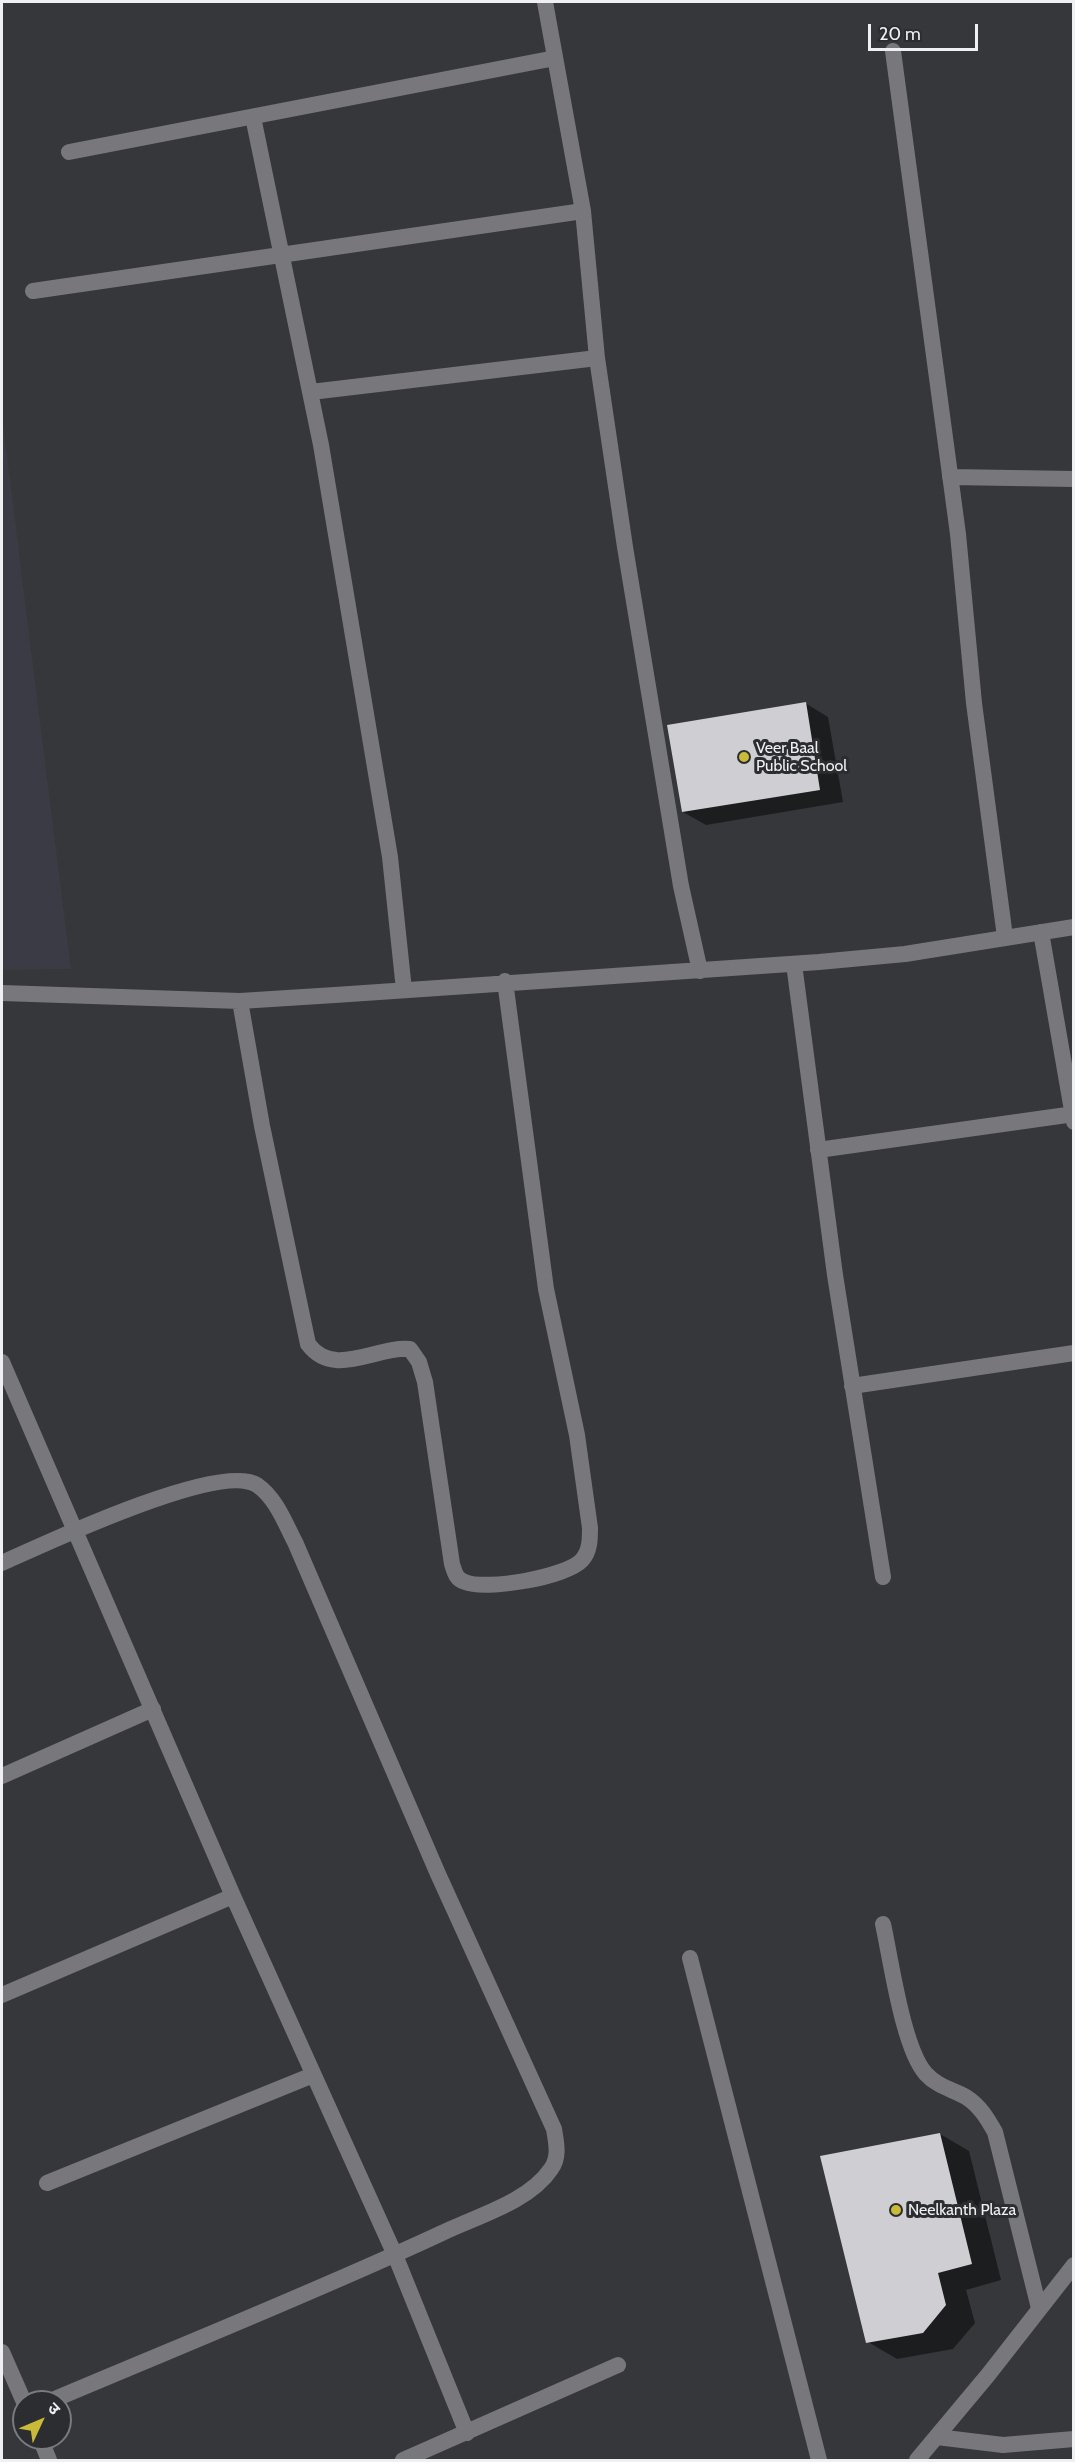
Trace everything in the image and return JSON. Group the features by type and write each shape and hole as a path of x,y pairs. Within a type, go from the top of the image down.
{"street":[{"path":"545,2 583,211 597,358 681,886 700,971"},
{"path":"893,51 950,477 974,703 1005,937"},
{"path":"69,152 555,58"},
{"path":"253,117 280,255 311,392 390,857 404,990"},
{"path":"33,291 583,211"},
{"path":"311,392 597,358"},
{"path":"950,477 1074,479"},
{"path":"2,993 240,1001 505,981 794,964 905,954 1074,927"},
{"path":"819,1150 1073,1117 1041,932"},
{"path":"794,964 852,1386 883,1577"},
{"path":"240,1001 308,1344 316,1354 328,1360 351,1361 398,1348 410,1349 416,1355 425,1382 452,1564 456,1577 466,1583 486,1585 553,1575 572,1568 584,1558 590,1536 577,1435 546,1289 505,981"},
{"path":"852,1386 1074,1353"},
{"path":"2,1362 232,1896 395,2255 467,2433"},
{"path":"2,1563 73,1530 202,1485 232,1479 256,1485 275,1503 295,1542 438,1874 554,2129 557,2150 553,2168 525,2192 395,2255 72,2392"},
{"path":"2,1776 153,1709"},
{"path":"2,1995 232,1896"},
{"path":"883,1924 906,2030 925,2074 943,2089 965,2097 984,2112 995,2132 1039,2308"},
{"path":"690,1958 819,2460"},
{"path":"47,2183 313,2075"},
{"path":"917,2460 1074,2265"},
{"path":"2,2352 19,2390"},
{"path":"403,2460 618,2365"},
{"path":"937,2437 1003,2445 1074,2439"}],"shaded area":[{"path":"2,416 71,969 2,970"}],"building":[{"name":"Veer Baal Public School","path":"806,702 820,790 682,812 667,725"},
{"name":"Neelkanth Plaza","path":"940,2133 972,2264 938,2273 946,2305 923,2333 866,2343 820,2156"}],"place":[{"name":"Veer Baal Public School","path":"744,757"},
{"name":"Neelkanth Plaza","path":"896,2210"}]}
